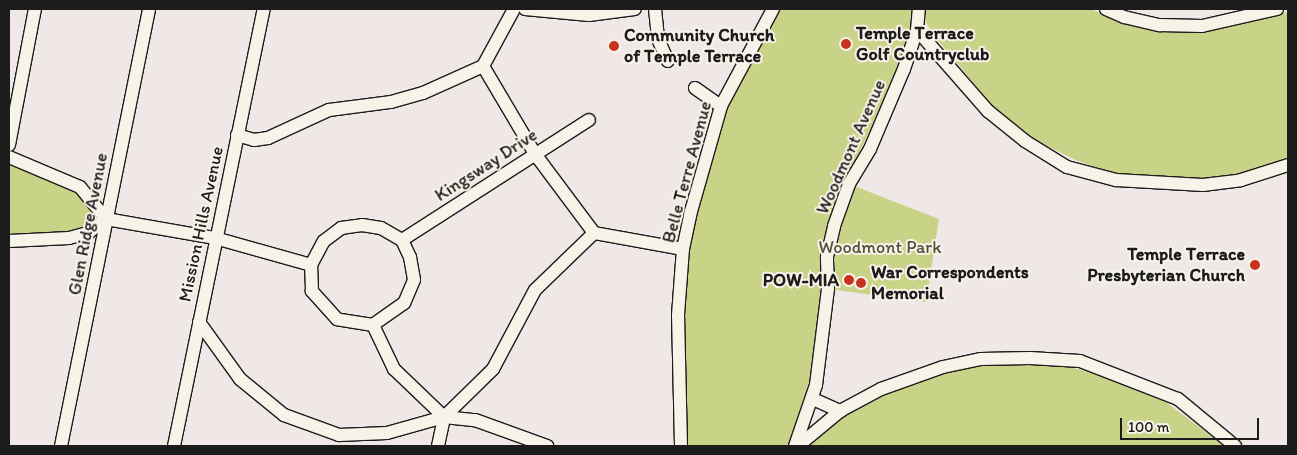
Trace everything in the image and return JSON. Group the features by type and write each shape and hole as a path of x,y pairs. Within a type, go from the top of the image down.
{"street":[{"path":"9,145 35,9"},
{"name":"Glen Ridge Avenue","path":"61,446 149,9"},
{"name":"Mission Hills Avenue","path":"174,446 215,238 264,9"},
{"path":"238,135 254,140 268,138 329,110 391,102 423,93 483,66 514,9"},
{"path":"525,9 589,15 635,9"},
{"path":"655,9 658,39 668,60"},
{"name":"Belle Terre Avenue","path":"681,446 678,324 683,249 721,106 773,9"},
{"name":"Woodmont Avenue","path":"796,446 813,399 824,336 827,257 834,226 849,184 880,127 916,30 919,9"},
{"path":"1106,9 1160,25 1202,26 1277,9"},
{"path":"916,30 988,111 1025,141 1067,166 1116,180 1203,185 1241,180 1288,165"},
{"path":"483,66 535,154 594,233 683,249"},
{"path":"695,88 721,106"},
{"name":"Kingsway Drive","path":"402,240 589,120"},
{"path":"9,157 80,187 106,219 215,238 311,265"},
{"path":"9,241 69,238 88,233 106,219"},
{"path":"362,225 381,228 402,240 410,257 414,280 404,303 373,325 337,319 325,308 312,291 311,265 324,241 341,228 362,225"},
{"path":"438,446 444,416 493,369 535,290 594,233"},
{"path":"199,322 240,379 284,415 339,435 386,433 444,416 475,420 547,446"},
{"path":"373,325 394,369 444,416"},
{"path":"796,446 840,411 881,389 943,367 981,359 1080,361 1178,399 1235,446"},
{"path":"813,399 840,411"}],"green space":[{"path":"781,9 910,9 913,21 900,65 833,209 820,264 820,323 814,365 789,446 685,446 683,324 688,252 696,212 726,107"},
{"path":"924,9 1091,9 1119,22 1159,31 1185,32 1220,29 1288,12 1288,160 1241,176 1199,180 1114,174 1078,161 1045,145 1004,119 931,32 924,18"},
{"path":"9,162 77,190 99,220 88,229 70,234 9,237"},
{"name":"Woodmont Park","path":"849,184 939,219 926,302 828,289 827,257"},
{"path":"1007,363 1064,366 1092,372 1162,399 1224,446 804,446 841,415 877,395 954,368"}],"place":[{"name":"Temple Terrace Golf Countryclub","path":"846,44"},
{"name":"Community Church of Temple Terrace","path":"614,46"},
{"name":"Temple Terrace Presbyterian Church","path":"1255,265"},
{"name":"POW-MIA","path":"849,280"},
{"name":"War Correspondents Memorial","path":"861,283"}]}
